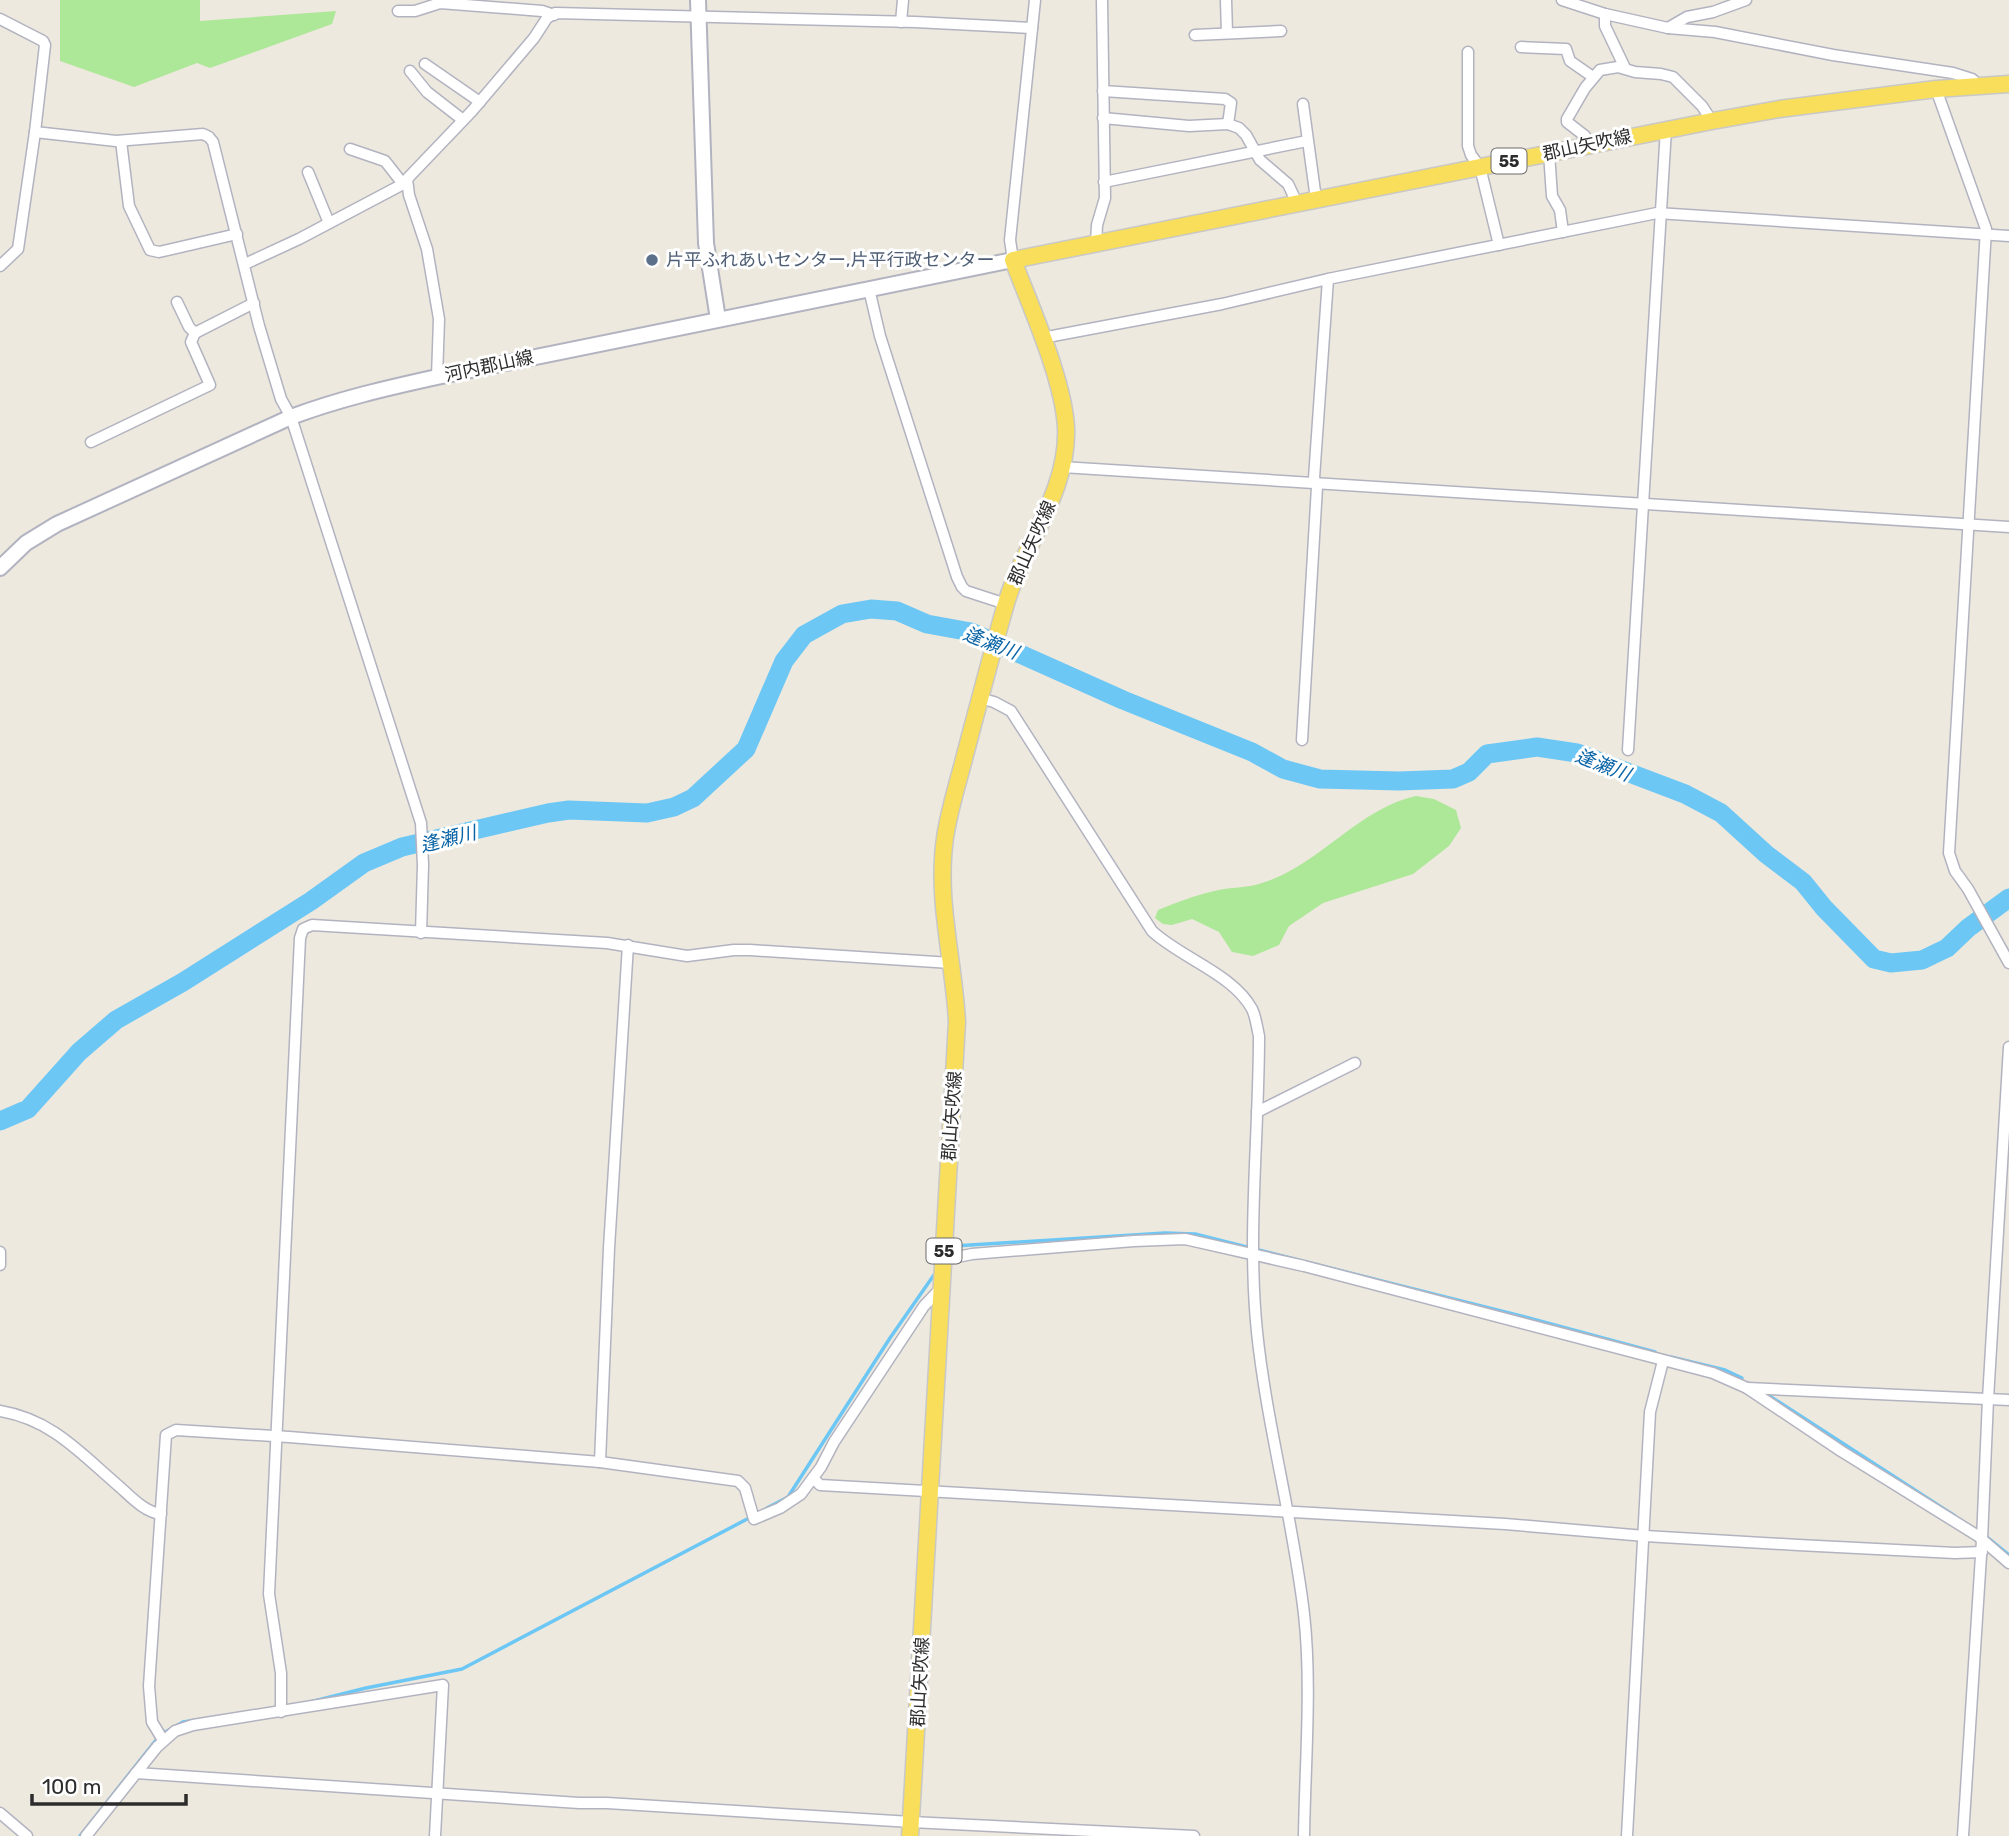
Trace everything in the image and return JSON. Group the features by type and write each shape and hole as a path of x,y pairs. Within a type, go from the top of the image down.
{"main road":[{"path":"698,0 706,243 718,319"},
{"name":"郡山矢吹線","path":"911,1829 957,1022 941,883 943,855 952,800 1005,606 1050,502 1062,467 1065,440 1063,412 1042,338 1013,260 1666,129 1779,109 1936,89 2009,84"},
{"name":"河内郡山線","path":"0,568 26,543 57,524 291,416 366,393 1013,260"}],"street":[{"path":"901,22 903,0"},
{"path":"1013,260 1010,240 1035,0"},
{"path":"1096,244 1097,225 1104,207 1102,0"},
{"path":"1226,0 1227,33"},
{"path":"1562,0 1605,14 1668,28 1715,32 1833,55 1946,72 1972,79 1980,86"},
{"path":"1668,28 1687,17 1713,12 1746,0"},
{"path":"592,13 593,1"},
{"path":"398,11 415,11 440,3 542,11 554,15"},
{"path":"245,264 405,183 480,102 534,38 547,18 554,15 565,12 1032,28"},
{"path":"1605,14 1605,26 1625,68"},
{"path":"0,19 46,45 18,249 0,266"},
{"path":"1195,35 1281,32"},
{"path":"1521,47 1566,49 1570,61 1594,77"},
{"path":"1468,52 1468,146 1480,167 1499,245"},
{"path":"425,64 480,102"},
{"path":"1590,145 1585,136 1567,122 1567,119 1594,77 1605,68 1625,68 1673,78 1702,106 1712,121"},
{"path":"410,71 427,92 463,120"},
{"path":"1936,89 1986,229 1948,846 1955,871 2009,963"},
{"path":"1103,91 1225,99 1231,103 1228,124"},
{"path":"1303,104 1316,199"},
{"path":"1103,118 1189,126 1228,124 1243,131 1260,160 1288,184 1297,203"},
{"path":"1628,750 1666,129"},
{"path":"35,132 121,141 203,134 209,136 215,148 281,399 291,416 421,823 421,933"},
{"path":"121,141 130,209 150,250 159,252 237,234"},
{"path":"1104,182 1307,141"},
{"path":"350,149 385,161 405,183 426,249 437,304 437,377"},
{"path":"1549,153 1552,196 1560,210 1563,232"},
{"path":"309,172 329,223"},
{"path":"1042,338 1222,304 1328,279 1662,213 2009,236"},
{"path":"1302,740 1316,483 1314,478 1328,279"},
{"path":"869,289 880,336 957,577 966,591 1005,606"},
{"path":"177,302 188,327 195,333"},
{"path":"91,442 210,385 191,342 195,333 254,303"},
{"path":"1062,467 2009,527"},
{"path":"979,698 995,702 1011,712 1152,931 1225,981 1252,1010 1259,1036 1254,1255 1257,1331 1271,1433 1304,1614 1307,1652 1304,1836"},
{"path":"281,1712 281,1673 269,1594 301,933 307,926 628,945 687,956 750,950 951,963"},
{"path":"600,1462 609,1248 628,945"},
{"path":"1963,1836 1982,1552 1988,1399 2009,1047"},
{"path":"1257,1112 1355,1063"},
{"path":"943,1259 972,1254 1120,1242 1185,1240 1254,1255 1721,1376 1747,1388 1982,1540 2009,1563"},
{"path":"0,1252 0,1265"},
{"path":"163,1740 152,1722 149,1702 166,1435 169,1433 176,1430 276,1436 600,1462 738,1481 746,1488 754,1519 793,1499 813,1478 924,1306 942,1288"},
{"path":"1627,1836 1650,1412 1663,1361"},
{"path":"1747,1388 2009,1400"},
{"path":"0,1411 23,1415 55,1432 138,1503 155,1514 161,1514"},
{"path":"813,1478 820,1485 1505,1524 1645,1536 1955,1553 1982,1552"},
{"path":"86,1836 163,1740 175,1731 193,1725 443,1685 435,1836"},
{"path":"136,1773 607,1803 911,1829 1194,1836"},
{"path":"0,1813 27,1836"}],"green space":[{"path":"60,0 200,0 200,21 336,11 332,24 210,68 197,63 134,87 60,61"},
{"path":"1416,796 1434,799 1456,810 1461,828 1449,846 1413,874 1323,903 1289,926 1279,945 1253,956 1232,952 1219,932 1192,919 1172,925 1163,924 1155,918 1158,910 1188,898 1219,890 1257,885 1283,875 1375,813"}],"waterway":[{"name":"逢瀬川","path":"0,1121 28,1109 79,1052 116,1020 183,982 311,901 364,863 402,847 548,813 569,810 647,813 674,807 693,798 746,749 784,661 804,635 842,614 871,609 897,611 927,624 971,632 1123,700 1252,752 1283,769 1320,779 1453,779 1469,772 1487,754 1537,747 1577,753 1685,794 1721,813 1766,854 1803,882 1824,908 1874,959 1891,963 1922,960 1947,948 1968,928 2009,898"},
{"path":"951,1251 954,1246 1165,1233 1195,1234 1655,1352"},
{"path":"767,1508 788,1497 890,1338 936,1272"},
{"path":"1671,1357 1725,1370 1742,1378"},
{"path":"1765,1393 1955,1516"},
{"path":"310,1702 462,1669 751,1517"},
{"path":"1987,1537 2009,1555"},
{"path":"80,1836 160,1735 183,1722 242,1713"}],"place":[{"name":"片平ふれあいセンター,片平行政センター","path":"652,260"}]}
